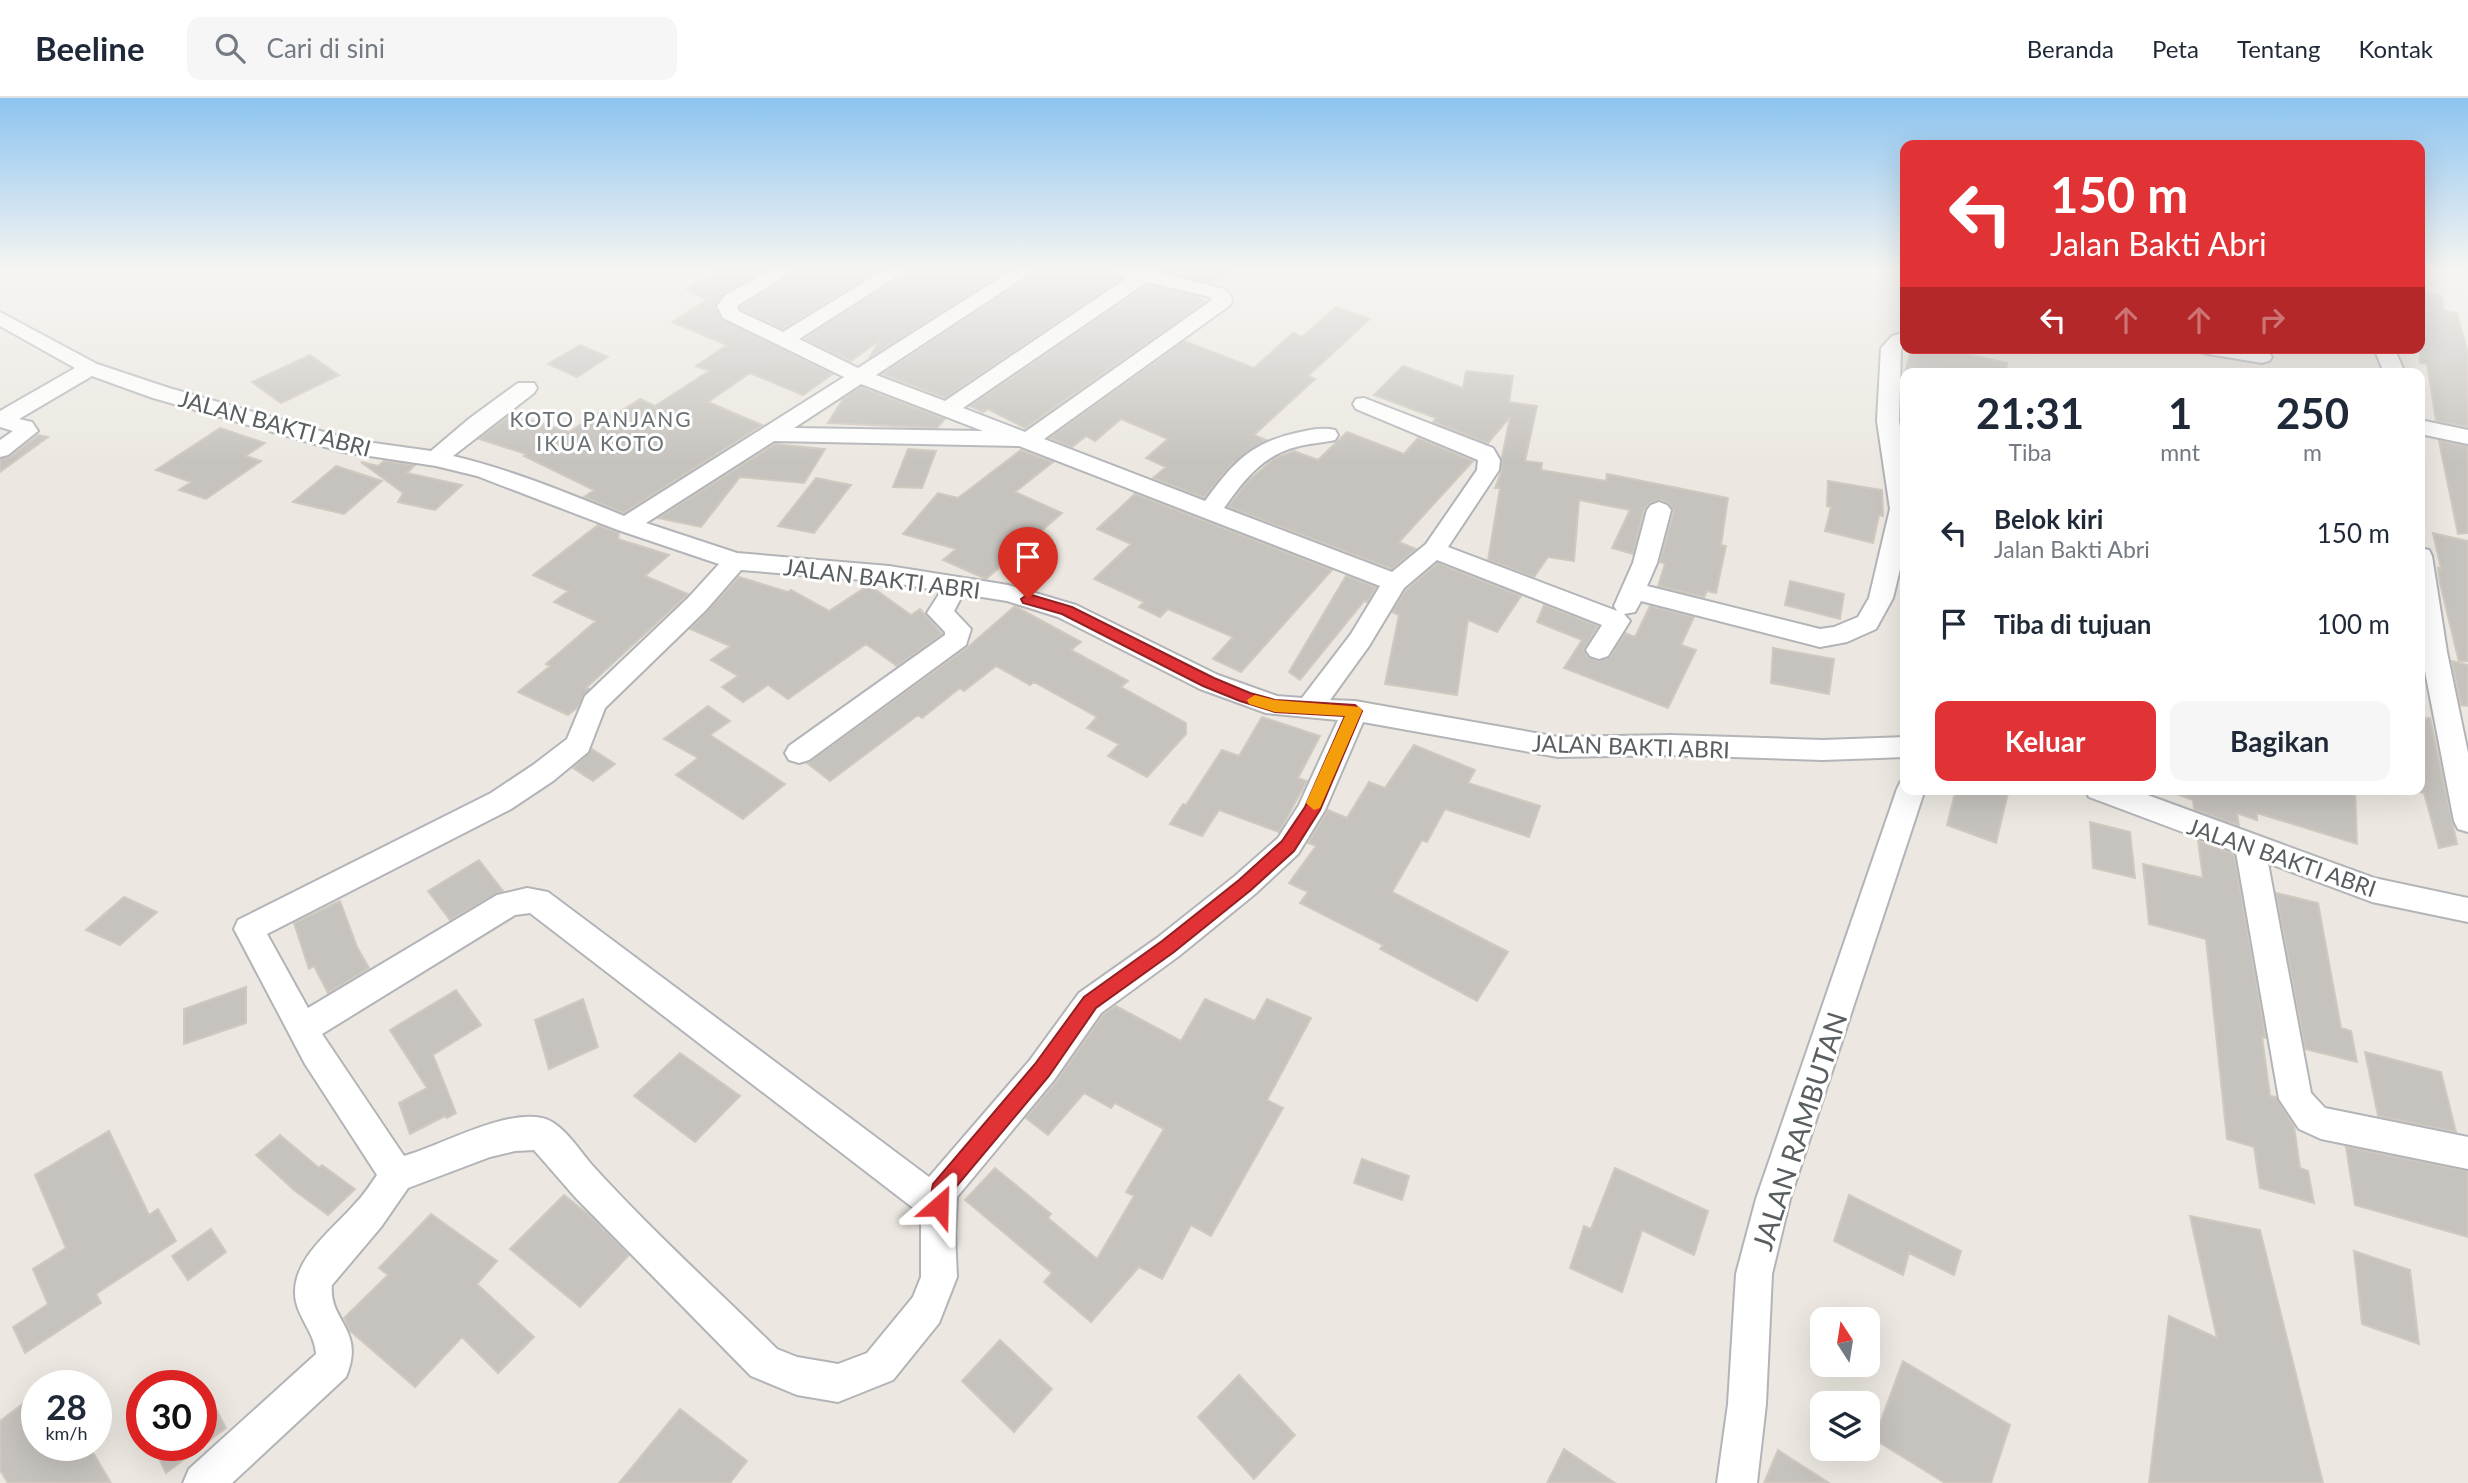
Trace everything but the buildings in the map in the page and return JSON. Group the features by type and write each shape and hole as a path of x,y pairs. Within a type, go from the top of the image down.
{"street":[{"name":"JALAN BAKTI ABRI","path":"26,333 90,368 161,393 351,447 436,459 483,470 626,525 734,561 889,574 1008,593 1067,611 1209,682 1246,698 1275,706 1355,711 1519,743 1558,747 1671,745 1811,750 1900,747"},
{"path":"768,333 859,376 1029,439 1395,582"},
{"path":"783,340 795,333"},
{"path":"626,525 927,333"},
{"path":"947,410 1060,333"},
{"path":"772,434 1029,439 1179,333"},
{"path":"1900,340 1891,348 1888,421 1900,496"},
{"path":"2244,354 2262,357"},
{"path":"0,450 26,431 24,427 7,422 8,416 90,368"},
{"path":"436,459 478,423 526,388"},
{"path":"1310,707 1360,639 1395,582 1434,550 1488,470 1489,460 1485,453 1364,404"},
{"path":"2425,428 2468,437"},
{"path":"1210,511 1236,476 1266,448 1293,438 1327,435"},
{"path":"1599,650 1635,591 1659,509"},
{"path":"1635,591 1820,638 1838,636 1867,623 1881,598 1900,517"},
{"path":"1434,550 1617,621"},
{"path":"397,1175 316,1054 249,929 501,801 543,773 578,746 594,703 697,604 734,561"},
{"path":"799,753 957,639 958,629 940,612 956,585"},
{"path":"2425,590 2434,652 2468,821"},
{"path":"203,1483 333,1364 336,1346 313,1294 315,1281 324,1265 370,1213 397,1175 438,1162 485,1141 524,1132 542,1134 587,1185 764,1363 797,1376 838,1383 880,1367 926,1310 939,1277 937,1234 940,1191 1042,1070 1090,1003 1168,947 1245,885 1288,846 1311,810 1355,711"},
{"name":"JALAN RAMBUTAN","path":"1737,1483 1747,1404 1754,1274 1773,1199 1910,795"},
{"name":"JALAN BAKTI ABRI","path":"2115,795 2372,890 2468,911"},
{"path":"2250,846 2296,1099 2302,1109 2321,1123 2468,1153"},
{"path":"302,1029 508,904 537,901 939,1206"}],"slow traffic":[{"path":"1255,700 1275,706 1355,711 1314,803"}],"district":[{"name":"KOTO PANJANG IKUA KOTO","path":"601,430"}],"route":[{"path":"939,1206 940,1191 1042,1070 1090,1003 1168,947 1245,885 1288,846 1311,810 1355,711 1275,706 1246,698 1067,611 1028,599"}]}
